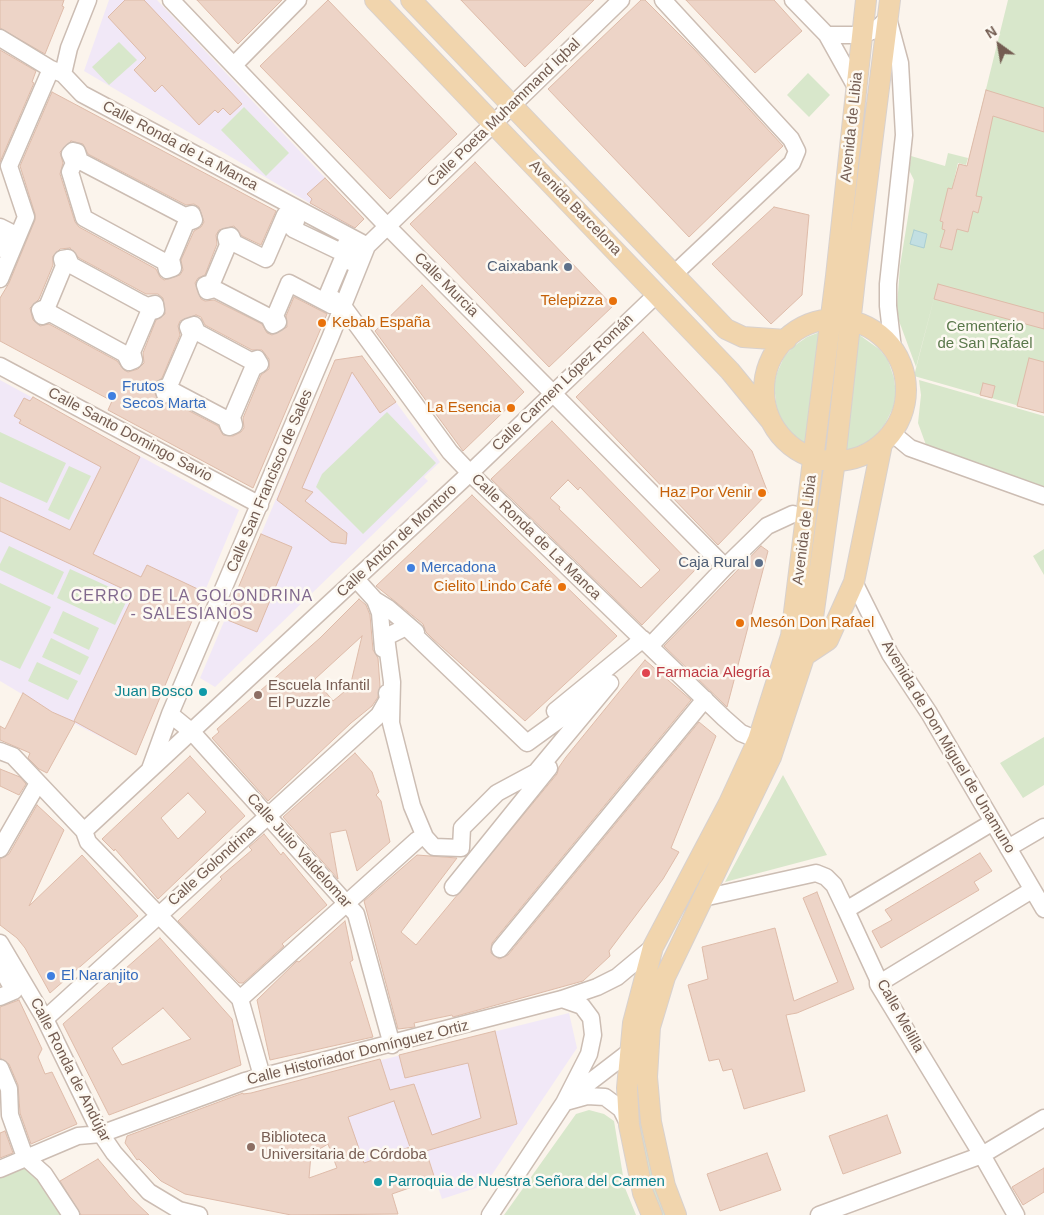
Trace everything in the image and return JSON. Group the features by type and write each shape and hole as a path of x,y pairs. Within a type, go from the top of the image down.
{"main road":[{"name":"Avenida Barcelona","path":"375,0 730,371 771,421 781,437 796,450 814,458 834,461 860,456 887,438"},
{"name":"Avenida Barcelona","path":"411,0 673,276 726,329 743,337 786,340"},
{"name":"Avenida de Libia","path":"652,1215 643,1193 629,1125 628,1052 640,994 653,947 728,805 758,740 791,636 814,458 866,0"},
{"name":"Avenida de Libia","path":"676,1215 665,1186 651,1122 647,1077 650,1028 666,977 771,757 810,639 834,461 889,9"},
{"path":"771,421 765,404 764,386 767,369 775,353 786,340 799,330 814,323 830,320 850,321 874,331 893,349 902,365 906,391 901,417 887,438 854,582 828,640 804,656"}],"street":[{"path":"0,279 26,217 9,166 69,48 88,0"},
{"name":"Calle Murcia","path":"171,0 386,225 725,566"},
{"path":"234,65 298,0"},
{"name":"Calle Poeta Muhammand Iqbal","path":"386,225 622,0"},
{"path":"663,0 791,139 797,150 792,164 673,276"},
{"path":"793,0 827,35 856,87"},
{"path":"827,35 862,35 877,29 889,9"},
{"path":"889,9 900,63 904,135 888,284 888,314 893,349"},
{"name":"Calle Ronda de La Manca","path":"0,38 57,71 82,94 366,246"},
{"path":"73,151 77,152 80,161 185,216 192,214 194,220 186,223 170,259 173,268 167,270 165,262 84,218 70,172 74,163 70,154 73,151"},
{"path":"285,215 296,221 294,229 341,252 346,244 355,250 356,255 353,263 343,258 327,296 334,300 331,305 289,283 275,316 278,322 273,325 269,317 215,288 207,291 205,285 212,282 228,245 226,238 231,236 234,243 266,259 285,215"},
{"name":"Calle San Francisco de Sales","path":"150,769 170,714 260,505 366,246 386,225"},
{"path":"0,227 10,232 0,255"},
{"path":"68,258 71,265 141,303 147,306 155,304 156,310 149,312 132,352 134,360 129,362 125,354 50,314 42,316 40,310 47,307 64,266 62,259 68,258"},
{"name":"Calle Carmen López Román","path":"470,473 657,294"},
{"name":"Calle Ronda de La Manca","path":"343,306 450,452 470,473 741,733 758,740"},
{"path":"194,325 197,332 251,361 257,359 260,364 253,368 246,384 232,417 234,425 229,427 226,419 173,391 165,394 163,388 169,386 190,335 188,327 194,325"},
{"name":"Calle Santo Domingo Savio","path":"0,366 260,505"},
{"path":"887,438 1044,496"},
{"name":"Calle Antón de Montoro","path":"84,832 470,473"},
{"path":"356,579 375,600 388,608 482,689 482,694 526,735 611,665 646,642 767,526 793,514"},
{"name":"Avenida de Don Miguel de Unamuno","path":"854,582 890,654 929,713 1044,909"},
{"path":"375,600 380,613 388,699 385,719 417,840 430,850 480,854"},
{"path":"406,627 527,743 610,683 536,772 496,793 462,828 461,848 434,847 425,837 412,806 385,719 392,682 386,637 406,627"},
{"path":"452,888 614,688 611,665"},
{"path":"500,949 705,699"},
{"name":"Calle Julio Valdelomar","path":"170,714 192,732 266,817 356,914 392,1045"},
{"name":"Calle Golondrina","path":"45,1019 266,817 385,719"},
{"path":"0,751 13,756 84,832 88,842 240,999 262,1076"},
{"path":"0,849 38,783"},
{"path":"846,910 993,822"},
{"path":"1008,848 1044,827"},
{"path":"240,999 417,840"},
{"name":"Calle Melilla","path":"703,898 816,874 826,877 834,885 878,979 878,984 982,1155 1016,1215"},
{"path":"878,984 1032,890"},
{"name":"Calle Ronda de Andújar","path":"0,944 45,1019 101,1134 149,1192 179,1210 199,1215"},
{"name":"Calle Historiador Domínguez Ortiz","path":"0,1168 78,1136 101,1134 262,1076 392,1045 562,999 597,987 617,976 653,947"},
{"path":"0,966 14,991 0,997"},
{"path":"490,1215 564,1103 589,1054 593,1026 587,1011 582,1006 562,999"},
{"path":"564,1103 628,1052 650,1028"},
{"path":"0,1068 9,1089 10,1115 25,1157 44,1174 71,1215"},
{"path":"564,1103 587,1096 605,1097 621,1109 629,1125"},
{"path":"819,1215 982,1155 1044,1118"}],"shaded area":[{"path":"109,0 157,0 364,219 354,229 84,71"},
{"path":"362,356 440,462 424,477 428,481 215,687 200,678 335,360"},
{"path":"0,380 239,510 136,755 52,712 0,681"},
{"path":"569,1013 577,1048 485,1185 442,1199 426,1151 357,1174 353,1163 337,1168 328,1144 311,1154 307,1215 291,1215 185,1194 161,1181 139,1160 194,1123 258,1091"}],"green space":[{"name":"Cementerio de San Rafael","path":"1008,0 1044,0 1044,413 914,376 936,291 916,367 899,321 897,306 900,266 914,180 909,170 911,156 945,166 948,153 968,158 966,165 958,163 953,185 959,164 967,166"},
{"path":"119,42 137,60 109,85 92,67"},
{"path":"808,73 830,95 809,117 787,95"},
{"path":"244,107 289,153 266,176 221,130"},
{"path":"820,332 807,445 795,437 784,424 777,411 774,385 784,357 794,346 807,337"},
{"path":"858,334 879,349 888,360 894,378 896,394 893,408 885,424 874,437 860,446 845,451"},
{"path":"919,380 1044,416 1044,490 950,457 926,445 918,423 921,395"},
{"path":"387,412 436,463 363,534 316,487 322,474"},
{"path":"0,432 66,463 47,503 0,482"},
{"path":"69,466 91,476 69,520 48,510"},
{"path":"9,546 64,572 53,595 0,570 0,564"},
{"path":"1044,549 1044,575 1033,556"},
{"path":"70,569 129,596 115,625 57,598"},
{"path":"0,583 51,607 20,669 0,660"},
{"path":"63,611 99,628 89,650 53,633"},
{"path":"51,638 89,657 80,675 42,657"},
{"path":"37,662 78,681 68,700 28,681"},
{"path":"1044,737 1044,785 1023,798 1000,763"},
{"path":"783,775 827,855 725,882"},
{"path":"636,1063 667,1215 660,1215 655,1203 639,1140"},
{"path":"589,1110 604,1114 614,1121 625,1188 636,1215 504,1215 576,1114"},
{"path":"28,1161 67,1215 0,1215 0,1175"}],"water":[{"path":"914,230 927,234 924,248 910,244"}],"building":[{"path":"0,0 64,0 62,6 64,7 45,54 0,28"},
{"path":"125,0 144,0 242,104 230,115 223,108 218,113 215,110 199,125 162,85 155,92 134,70 146,58 108,17"},
{"path":"197,0 282,0 238,44"},
{"path":"328,0 457,134 390,199 260,66"},
{"path":"461,0 594,0 525,67"},
{"path":"641,0 645,0 694,49 783,146 689,237 548,89"},
{"path":"686,0 774,0 802,31 755,73"},
{"path":"0,50 36,71 32,82 34,83 0,162"},
{"path":"986,90 1044,108 1044,132 993,116 976,196 982,197 978,213 973,211 968,232 957,229 952,250 940,247 945,230 942,229 943,222 940,221 948,188 952,189 959,164 967,166"},
{"path":"52,92 276,211 261,245 242,236 234,226 219,230 216,235 217,244 205,275 198,278 195,283 201,299 205,301 214,300 262,324 267,333 272,335 287,327 286,316 294,297 327,314 253,488 108,410 112,401 0,341 0,298 9,283 35,220 35,214 20,166","holes":["71,141 83,144 88,154 186,205 194,204 199,207 204,222 201,227 194,231 181,260 183,270 180,275 164,280 156,269 79,227 75,222 60,174 63,163 60,152","70,248 79,258 146,294 158,294 163,298 165,314 156,320 143,353 144,363 138,369 128,372 117,361 49,324 40,326 33,320 30,308 39,299 53,265 53,256 60,249","196,315 201,317 205,325 252,350 262,350 269,359 269,369 261,375 243,418 244,428 241,432 233,436 223,435 218,426 172,402 164,404 159,402 153,386 162,378 180,335 178,326 180,321"]},
{"path":"475,162 613,306 549,367 410,224"},
{"path":"325,178 364,219 355,228 310,203 312,199 307,194"},
{"path":"774,207 809,215 802,295 771,324 712,264"},
{"path":"938,284 1044,313 1044,329 934,299"},
{"path":"422,285 524,392 463,451 375,331"},
{"path":"643,332 752,451 768,493 718,545 576,397"},
{"path":"362,356 396,402 380,413 352,372 302,488 313,492 305,501 347,533 346,544 331,542 277,500 335,360"},
{"path":"1029,358 1044,362 1044,413 1017,406"},
{"path":"983,383 995,386 992,398 980,395"},
{"path":"33,397 140,457 93,554 141,577 147,565 204,592 136,755 74,721 134,594 0,531 0,497 70,530 101,467 19,423 21,420 14,416 24,398 30,401"},
{"path":"552,421 696,569 642,625 491,479","holes":["568,480 578,490 580,487 660,570 641,588 550,498"]},
{"path":"472,495 617,636 525,721 433,639 426,632 423,624 376,586"},
{"path":"261,534 292,547 257,632 225,619"},
{"path":"761,546 768,551 727,707 664,646"},
{"path":"359,599 366,605 370,615 373,650 378,658 380,686 378,697 372,706 351,723 268,801 212,738 219,732 217,729 320,638","holes":["362,636 350,687 333,701 315,679"]},
{"path":"645,660 691,700 492,943 491,953 499,959 508,955 699,722 716,736 671,848 679,852 663,879 609,951 610,956 583,981 453,1017 452,1015 414,1023 415,1027 398,1029 364,901 417,855 457,858 401,932 416,945 557,774 559,767 566,757"},
{"path":"23,693 52,712 75,722 47,773 39,769 28,758 30,753 0,740 0,726 5,729"},
{"path":"355,753 372,772 379,792 376,795 381,801 390,842 357,871 346,830 330,833 338,879 283,817"},
{"path":"190,756 245,816 158,899 115,849 114,851 102,839","holes":["188,793 206,812 178,839 161,818"]},
{"path":"0,769 20,777 26,784 19,795 0,786"},
{"path":"37,805 64,830 29,906 82,855 138,916 50,993 25,948 17,938 0,925 0,859 9,854"},
{"path":"264,834 281,855 283,852 327,905 282,944 284,946 243,983 239,983 178,921 222,879 220,877 252,850 249,847"},
{"path":"980,853 992,871 974,882 979,890 881,948 872,931 892,920 885,910"},
{"path":"817,892 854,989 797,1013 786,1015 805,1091 744,1109 732,1069 723,1071 719,1059 709,1061 688,985 708,979 702,947 775,928 794,1001 838,982 803,898"},
{"path":"345,921 353,960 350,962 373,1037 270,1060 257,1000 297,961 299,962"},
{"path":"160,938 232,1019 241,1065 109,1115 63,1024","holes":["163,1008 191,1039 122,1065 112,1048"]},
{"path":"19,1000 42,1049 38,1057 45,1074 52,1072 77,1124 31,1144 20,1113 18,1085 9,1064 0,1058 0,1007"},
{"path":"495,1031 517,1124 426,1151 435,1179 392,1194 398,1214 291,1215 185,1194 161,1181 139,1159 137,1160 125,1143 127,1136 243,1093 251,1093 380,1059 390,1090 414,1084 432,1135 481,1118 468,1063 405,1078 399,1055","holes":["394,1101 410,1147 364,1163 348,1117","328,1144 337,1168 309,1178 311,1154"]},
{"path":"887,1115 901,1153 843,1174 829,1136"},
{"path":"5,1131 13,1153 0,1158 0,1133"},
{"path":"767,1153 781,1190 720,1211 707,1174"},
{"path":"98,1159 130,1197 149,1215 81,1215 60,1181"},
{"path":"1044,1168 1044,1192 1023,1205 1012,1187"}],"place":[{"name":"Caixabank","path":"568,267"},
{"name":"Telepizza","path":"613,301"},
{"name":"Kebab España","path":"322,323"},
{"name":"Frutos Secos Marta","path":"112,396"},
{"name":"La Esencia","path":"511,408"},
{"name":"Haz Por Venir","path":"762,493"},
{"name":"Caja Rural","path":"759,563"},
{"name":"Mercadona","path":"411,568"},
{"name":"Cielito Lindo Café","path":"562,587"},
{"name":"Mesón Don Rafael","path":"740,623"},
{"name":"Farmacia Alegría","path":"646,673"},
{"name":"Juan Bosco","path":"203,692"},
{"name":"Escuela Infantil El Puzzle","path":"258,695"},
{"name":"El Naranjito","path":"51,976"},
{"name":"Biblioteca Universitaria de Córdoba","path":"251,1147"},
{"name":"Parroquia de Nuestra Señora del Carmen","path":"378,1182"}],"district":[{"name":"CERRO DE LA GOLONDRINA - SALESIANOS","path":"192,606"}]}
